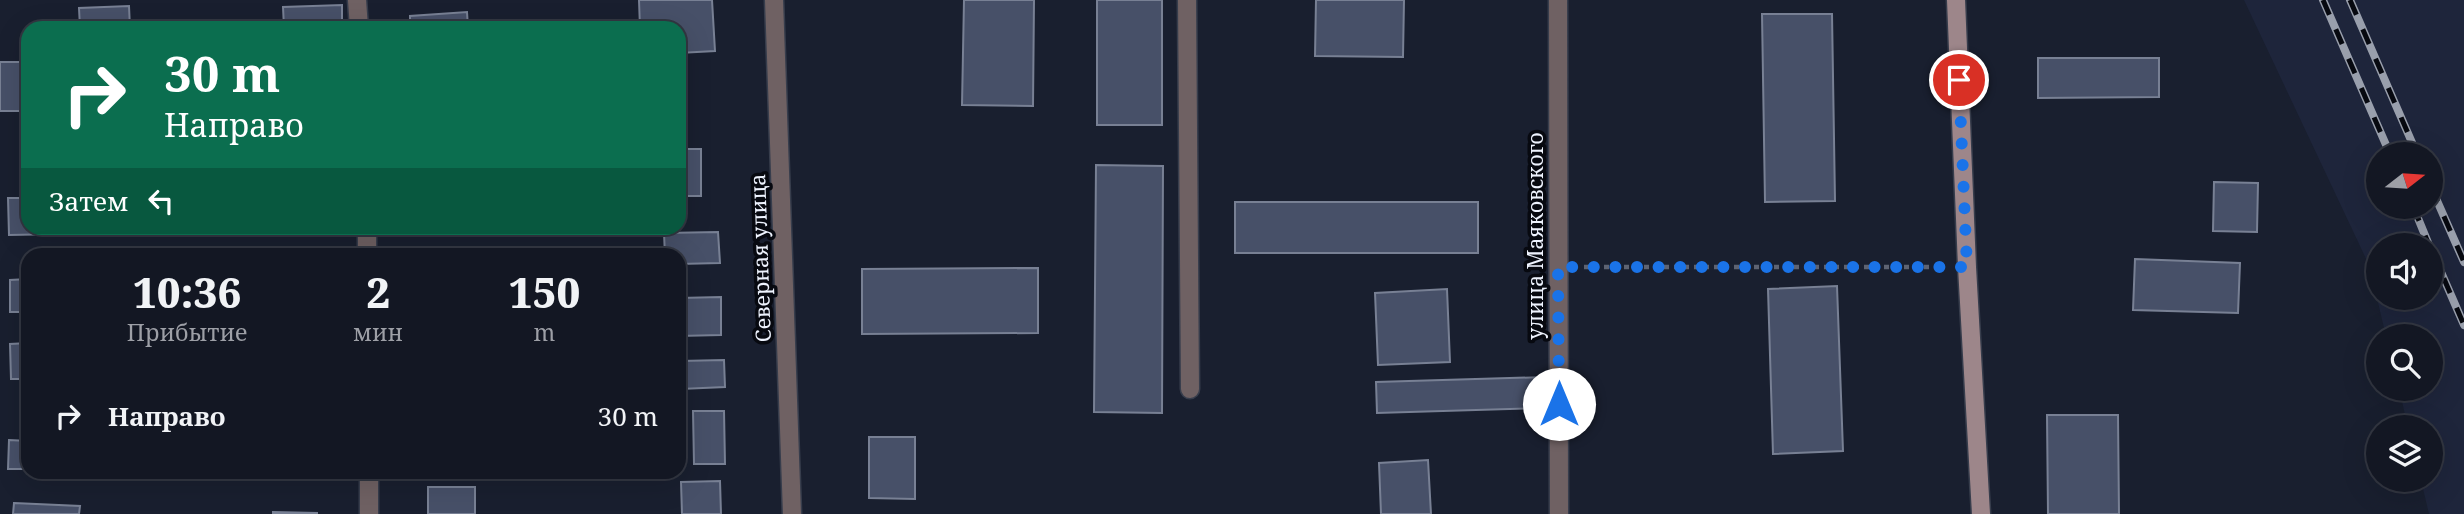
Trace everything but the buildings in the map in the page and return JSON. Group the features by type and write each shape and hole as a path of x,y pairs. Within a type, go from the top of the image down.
{"street":[{"path":"357,0 358,21"},
{"name":"Северная улица","path":"774,0 792,514"},
{"path":"1187,0 1190,389"},
{"name":"улица Маяковского","path":"1558,0 1559,514"},
{"path":"1956,0 1981,514"},
{"path":"369,479 369,514"}],"path":[{"path":"1558,267 1967,267"}],"shaded area":[{"path":"2244,0 2464,0 2464,514 2429,514 2424,492 2443,492 2443,415 2405,415 2402,401 2443,401 2443,324 2383,324 2380,310 2443,310 2443,233 2366,233 2366,259"}],"railway":[{"path":"2323,0 2385,142"},
{"path":"2350,0 2412,142"},
{"path":"2443,214 2464,262"},
{"path":"2418,219 2424,233"},
{"path":"2443,277 2464,325"}],"route":[{"path":"1559,404 1558,267 1967,267 1959,80"}]}
